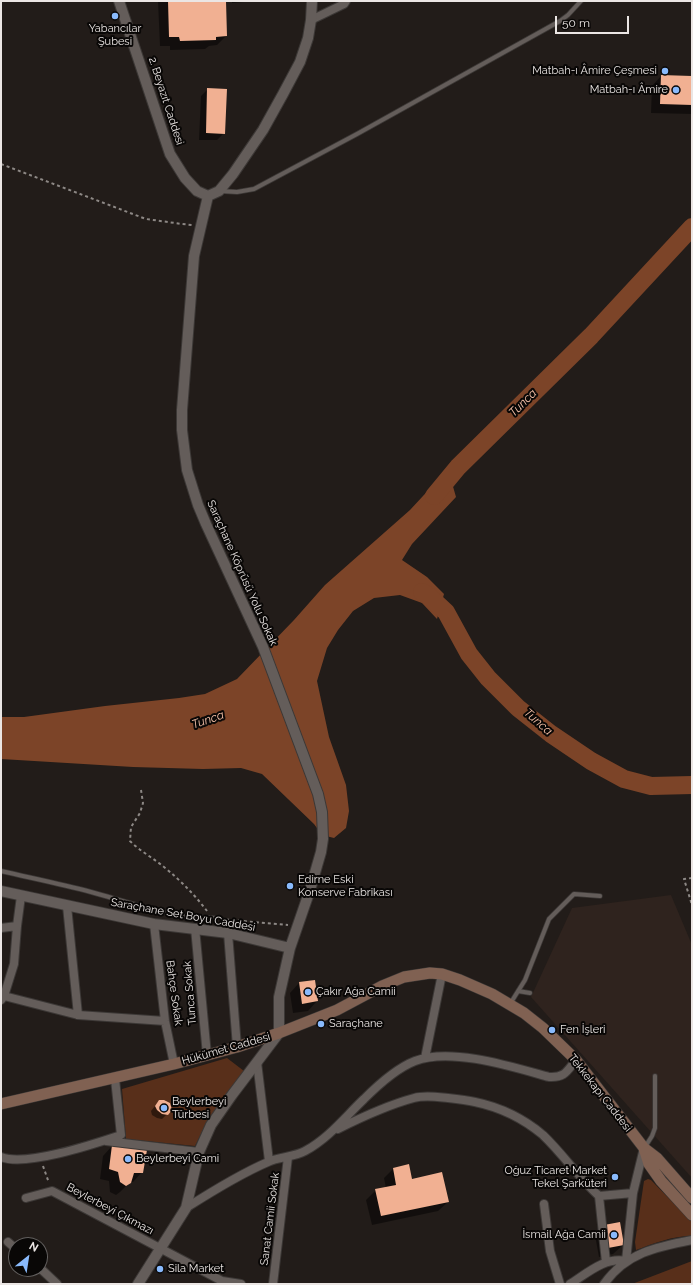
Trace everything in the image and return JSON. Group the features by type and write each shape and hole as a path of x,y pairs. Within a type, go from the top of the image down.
{"main road":[{"name":"Hükümet Caddesi","path":"1,1104 115,1079 237,1047 279,1033 337,1010 382,986 404,977 430,973 442,974"},
{"name":"Tekkekapı Caddesi","path":"442,974 478,988 510,1004 543,1028 576,1060 644,1148 649,1164 661,1181 692,1215"},
{"path":"644,1148 657,1158 692,1198"}],"street":[{"name":"2. Beyazıt Caddesi","path":"119,1 170,154 184,178 196,191 208,196"},
{"path":"208,196 220,190 233,174 263,130 283,94 300,62 308,38 312,1"},
{"path":"311,20 344,4 346,1"},
{"name":"Saraçhane Köprüsü Yolu Sokak","path":"208,196 194,256 182,396 182,430 187,470 203,518 263,647 318,794 322,812 323,839 321,852 310,890 290,948 279,997 279,1033"},
{"name":"Saraçhane Set Boyu Caddesi","path":"1,891 154,924 228,932 290,948"},
{"path":"21,896 14,964 3,998 78,1015 166,1021"},
{"path":"67,906 78,1015"},
{"name":"Bahçe Sokak","path":"154,924 166,1021 174,1064"},
{"path":"1,928 17,926"},
{"name":"Tunca Sokak","path":"196,928 206,1055"},
{"path":"228,932 237,1047"},
{"path":"426,1058 442,974"},
{"path":"138,1284 186,1208 199,1152 215,1119 279,1033"},
{"path":"332,1132 366,1097 394,1073 415,1061 426,1058 460,1057 494,1062 556,1078 564,1075 576,1060"},
{"name":"Sanat Camii Sokak","path":"257,1062 269,1161"},
{"path":"1,1157 7,1160 40,1158 121,1135 115,1079"},
{"path":"186,1208 210,1193 269,1161 288,1157 305,1151 332,1132 365,1116 415,1098 438,1097 474,1101 493,1106 529,1124 560,1153 598,1196 606,1262"},
{"path":"103,1141 199,1152"},
{"path":"626,1261 633,1193 644,1148"},
{"name":"Sanat Camii Sokak","path":"273,1284 288,1157"},
{"name":"Beylerbeyi Çıkmazı","path":"26,1198 52,1191 222,1282 241,1284"},
{"path":"598,1196 633,1193"},
{"path":"544,1204 550,1251 560,1284"},
{"path":"604,1284 611,1274 626,1261 666,1245 692,1240"},
{"path":"570,1284 606,1262 621,1260 626,1261"},
{"path":"48,1276 57,1284"}],"lane":[{"path":"220,190 237,192 254,189 357,134 560,21 581,1"},
{"path":"1,871 89,892 162,912 201,918 214,918"},
{"path":"510,1004 526,980 549,919 574,894 600,896"},
{"path":"518,991 530,993"},
{"path":"644,1148 656,1128 655,1076"}],"path":[{"path":"1,164 146,219 202,225"},
{"path":"141,790 143,803 140,813 130,827 130,841 137,849 164,867 190,890 214,918 297,926"},
{"path":"692,878 684,879 692,905"},
{"path":"40,1158 52,1191"}],"shaded area":[{"path":"671,895 692,945 692,1178 531,997 572,908"},
{"path":"227,1058 244,1071 205,1126 195,1146 126,1139 122,1089"},
{"path":"648,1179 651,1180 692,1222 692,1236 657,1242 636,1250 635,1242 644,1181"},
{"path":"692,1261 692,1284 632,1284"}],"water":[{"path":"448,469 456,497 412,544 402,560 427,577 444,594 437,619 422,603 400,595 374,598 353,611 338,630 327,648 317,681 329,737 346,785 349,811 346,828 334,838 322,835 314,824 262,774 241,768 203,769 133,767 1,759 1,717 24,717 205,694 237,679 294,620 325,585 410,510"}],"building":[{"path":"168,1 226,1 227,36 216,37 216,40 180,41 179,37 169,37"},
{"name":"Matbah-ı Âmire","path":"661,75 692,76 692,105 660,104"},
{"path":"207,88 227,89 225,134 206,133"},
{"name":"Çakır Ağa Camii","path":"315,980 318,1001 302,1004 299,982"},
{"name":"Beylerbeyi Türbesi","path":"159,1100 164,1100 170,1103 172,1110 168,1115 162,1114 157,1110 155,1106"},
{"name":"Beylerbeyi Cami","path":"112,1145 147,1150 143,1173 134,1173 131,1183 126,1186 120,1182 118,1172 109,1169"},
{"path":"409,1164 412,1179 442,1172 449,1202 381,1216 375,1189 396,1185 393,1168"},
{"name":"İsmail Ağa Camii","path":"620,1222 624,1245 608,1248 604,1225"}],"waterway":[{"name":"Tunca","path":"434,496 458,467 591,336 692,227"},
{"name":"Tunca","path":"422,592 430,597 446,612 469,654 488,678 518,708 551,734 591,761 624,779 651,786 692,785"}],"place":[{"name":"Yabancılar Şubesi","path":"115,16"},
{"name":"Matbah-ı Âmire Çeşmesi","path":"665,71"},
{"name":"Matbah-ı Âmire","path":"676,90"},
{"name":"Edirne Eski Konserve Fabrikası","path":"290,886"},
{"name":"Çakır Ağa Camii","path":"308,992"},
{"name":"Saraçhane","path":"321,1024"},
{"name":"Fen İşleri","path":"552,1030"},
{"name":"Beylerbeyi Türbesi","path":"164,1108"},
{"name":"Beylerbeyi Cami","path":"128,1159"},
{"name":"Oğuz Ticaret Market Tekel Şarküteri","path":"615,1177"},
{"name":"İsmail Ağa Camii","path":"614,1235"},
{"name":"Sila Market","path":"160,1269"}]}
